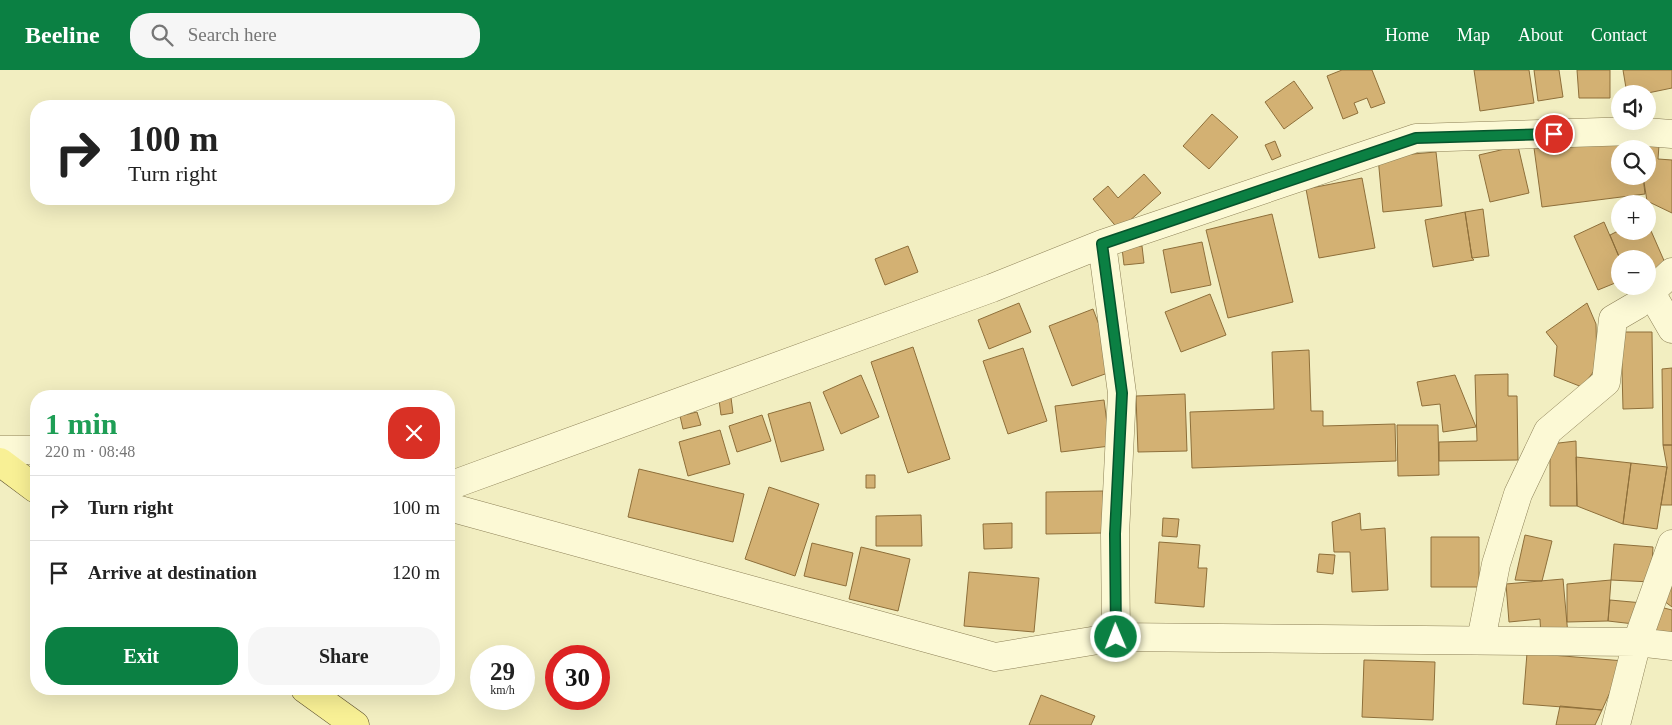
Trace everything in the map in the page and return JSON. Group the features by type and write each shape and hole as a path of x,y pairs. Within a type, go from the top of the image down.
{"main road":[{"path":"0,462 30,484"},
{"path":"313,695 355,725"}],"street":[{"path":"455,484 983,292 1102,244 1416,138 1633,131 1672,134"},
{"path":"1102,244 1122,393 1115,534 1116,637"},
{"path":"1656,286 1672,272"},
{"path":"1481,640 1496,564 1504,537 1518,494 1548,431 1606,382 1614,318 1637,305 1646,295"},
{"path":"1652,295 1672,329"},
{"path":"0,450 30,450"},
{"path":"455,509 995,657 1116,637 1637,642 1672,646"},
{"path":"1616,725 1637,642 1672,544"}],"building":[{"path":"1342,70 1372,70 1385,103 1371,108 1367,98 1354,103 1358,113 1343,119 1327,76"},
{"path":"1474,70 1529,70 1534,103 1480,111"},
{"path":"1534,70 1559,70 1563,97 1538,101"},
{"path":"1577,70 1610,70 1610,98 1579,98"},
{"path":"1623,70 1672,70 1672,88 1656,91 1656,85 1626,85"},
{"path":"1294,81 1313,108 1284,129 1265,102"},
{"path":"1212,114 1238,137 1209,169 1183,146"},
{"path":"1275,141 1281,156 1272,160 1265,145"},
{"path":"1611,145 1611,185 1644,185 1645,194 1611,195 1611,198 1542,207 1534,148"},
{"path":"1656,145 1659,145 1658,159 1672,160 1672,213 1656,205 1656,195 1646,195 1644,185 1656,185"},
{"path":"1518,146 1529,193 1490,202 1479,155"},
{"path":"1436,152 1442,206 1383,212 1378,157"},
{"path":"1144,174 1161,193 1119,230 1093,199 1108,186 1118,198"},
{"path":"1362,178 1375,248 1319,258 1306,189"},
{"path":"1483,209 1489,256 1472,258 1465,212"},
{"path":"1465,212 1472,258 1474,260 1433,267 1425,220"},
{"path":"1272,214 1293,302 1228,318 1206,230"},
{"path":"1604,222 1616,250 1611,250 1611,285 1598,290 1574,236"},
{"path":"1612,240 1655,240 1669,272 1656,278 1656,250 1616,250"},
{"path":"1202,242 1211,285 1171,293 1163,250"},
{"path":"908,246 918,272 885,285 875,259"},
{"path":"1142,246 1144,263 1124,265 1122,248"},
{"path":"1210,294 1226,335 1181,352 1165,312"},
{"path":"1019,303 1031,332 989,349 978,320"},
{"path":"1587,303 1596,324 1597,367 1582,387 1554,376 1557,346 1546,332"},
{"path":"1093,309 1116,370 1072,386 1049,326"},
{"path":"1621,332 1652,332 1653,408 1623,409"},
{"path":"913,347 950,459 908,473 871,362"},
{"path":"1023,348 1047,421 1008,434 983,361"},
{"path":"1309,350 1311,411 1323,411 1323,426 1395,424 1396,461 1192,468 1190,412 1274,409 1272,352"},
{"path":"1672,368 1672,445 1663,445 1662,369"},
{"path":"1508,374 1508,396 1517,396 1518,460 1439,461 1439,442 1477,441 1475,375"},
{"path":"861,375 879,417 841,434 823,392"},
{"path":"1455,375 1476,427 1443,432 1440,404 1422,406 1417,382"},
{"path":"730,390 733,413 721,415 718,392"},
{"path":"1185,394 1187,451 1138,452 1136,396"},
{"path":"1104,400 1110,446 1061,452 1055,406"},
{"path":"810,402 824,450 781,462 768,414"},
{"path":"697,412 701,425 683,429 680,416"},
{"path":"762,415 771,441 737,452 729,426"},
{"path":"1397,425 1438,425 1439,475 1398,476"},
{"path":"720,430 730,464 688,476 679,442"},
{"path":"1576,441 1577,506 1550,506 1550,444"},
{"path":"1663,445 1672,445 1672,505 1661,505 1667,467"},
{"path":"1576,457 1631,463 1623,524 1577,506"},
{"path":"1631,463 1667,467 1657,529 1623,524"},
{"path":"639,469 744,494 733,542 628,517"},
{"path":"866,475 875,475 875,488 866,488"},
{"path":"769,487 819,504 795,576 745,559"},
{"path":"1103,491 1104,533 1046,534 1046,492"},
{"path":"1360,513 1361,530 1385,528 1388,590 1352,592 1350,552 1334,552 1332,522"},
{"path":"921,515 922,546 876,546 876,516"},
{"path":"1163,518 1179,519 1177,537 1162,536"},
{"path":"1012,523 1012,548 984,549 983,524"},
{"path":"1525,535 1552,541 1542,581 1515,580"},
{"path":"1431,537 1479,537 1479,587 1431,587"},
{"path":"1159,542 1200,545 1198,568 1207,568 1204,607 1155,603"},
{"path":"812,543 853,553 846,586 804,576"},
{"path":"1614,544 1653,547 1651,582 1611,580"},
{"path":"861,547 910,559 898,611 849,599"},
{"path":"1319,554 1335,555 1333,574 1317,572"},
{"path":"969,572 1039,578 1034,632 964,626"},
{"path":"1563,579 1568,635 1541,637 1540,619 1509,622 1506,584"},
{"path":"1611,580 1608,621 1567,622 1567,584"},
{"path":"1672,587 1672,607 1660,598 1667,588"},
{"path":"1610,600 1643,603 1634,624 1608,621"},
{"path":"1660,607 1672,610 1672,638 1655,634"},
{"path":"1527,653 1624,661 1602,710 1523,704"},
{"path":"1364,660 1435,662 1433,720 1362,717"},
{"path":"1041,695 1095,716 1091,725 1029,725"},
{"path":"1560,706 1602,710 1595,725 1556,725"}],"route":[{"path":"1116,637 1115,534 1122,393 1102,244 1416,138 1554,134"}]}
